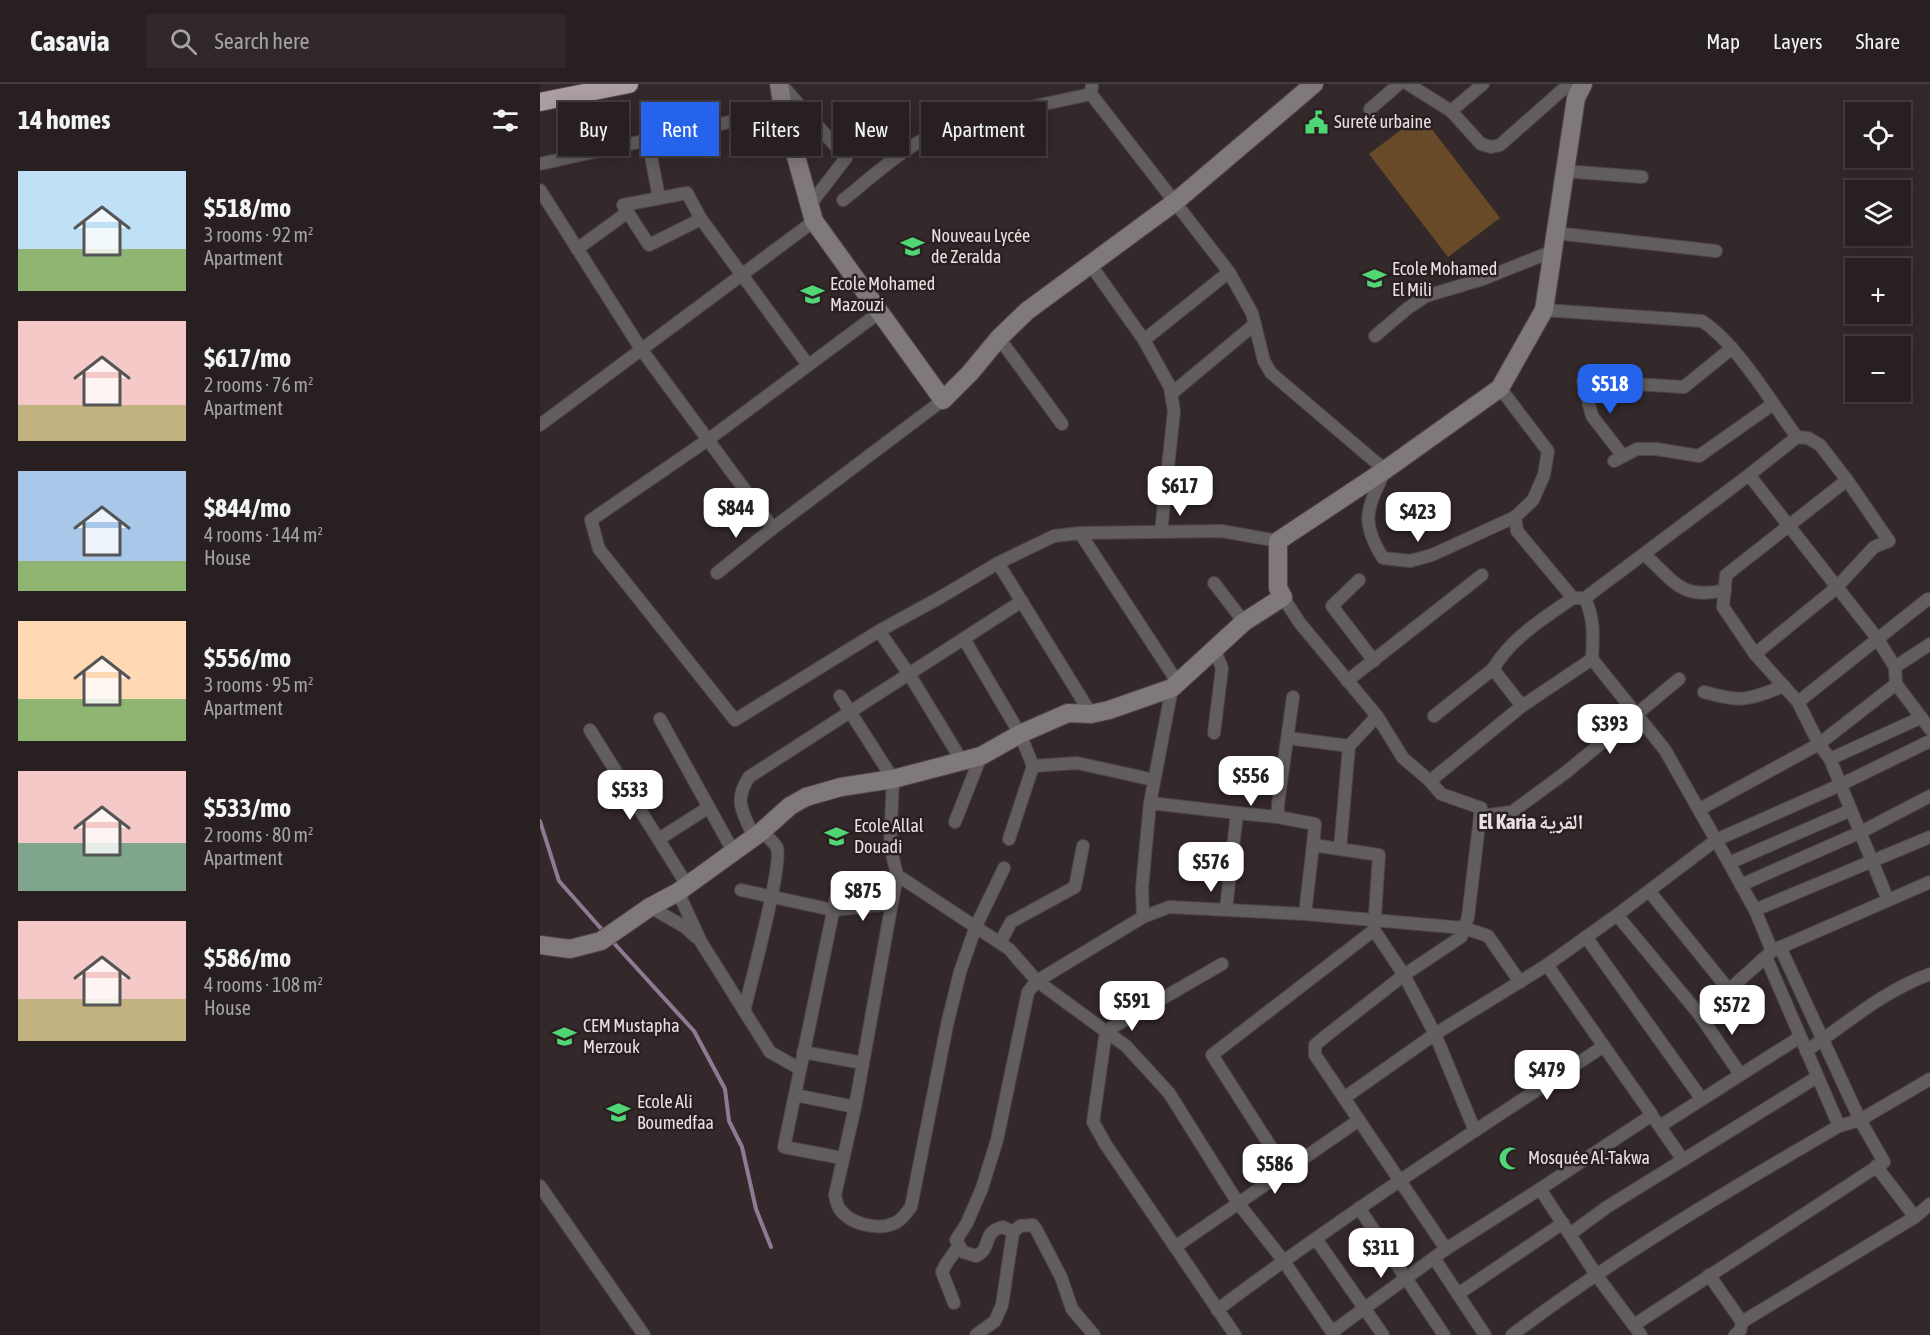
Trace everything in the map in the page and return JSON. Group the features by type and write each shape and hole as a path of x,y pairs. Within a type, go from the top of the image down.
{"highway":[{"path":"540,102 628,84"}],"street":[{"path":"780,84 782,102"},
{"path":"540,425 742,274 812,214 846,158 780,84"},
{"path":"717,573 943,400 999,338 1027,312 1175,202 1314,84"},
{"path":"1370,109 1399,84"},
{"path":"1408,84 1451,111 1481,144 1495,147 1575,87"},
{"path":"1451,111 1483,84"},
{"path":"880,312 709,439 591,520 600,549 735,720 879,631 998,563 1054,536 1080,533 1221,531 1278,541 1386,470 1500,388 1544,310 1575,87"},
{"path":"843,200 917,142 936,131 956,123 1091,89 1229,272 1252,313 1264,361 1271,373 1386,470"},
{"path":"540,164 641,142"},
{"path":"651,156 659,198"},
{"path":"796,156 812,214 943,400"},
{"path":"1564,171 1642,177"},
{"path":"540,190 641,349 773,528"},
{"path":"701,219 649,245 623,205 687,193 701,219 808,365"},
{"path":"577,249 627,212"},
{"path":"1375,336 1426,296 1484,279 1554,242 1716,251"},
{"path":"1089,264 1144,340 1170,387 1174,411 1161,532"},
{"path":"1144,340 1229,272"},
{"path":"1544,310 1702,321 1714,329 1732,348 1797,437"},
{"path":"1171,394 1255,324"},
{"path":"999,338 1062,424"},
{"path":"1732,348 1684,387 1583,381 1592,416 1619,458 1636,448 1700,456 1773,404"},
{"path":"1386,470 1370,504 1367,519 1373,542 1383,558 1410,561 1432,555 1515,517 1533,500 1544,475 1548,451 1500,388"},
{"path":"1434,716 1493,669 1501,654 1541,621 1644,554 1797,437 1808,438 1820,445 1889,541 1874,547 1836,588 1755,654"},
{"path":"1749,475 1877,638 1895,667 1896,684 1930,729"},
{"path":"1723,607 1726,575 1847,480"},
{"path":"1515,517 1517,531 1592,615 1594,629 1592,659 1665,750 1700,809 1822,1040 1859,1119 1884,1162 1709,1275 1637,1330 1597,1276 1540,1189"},
{"path":"1080,533 1175,686 1150,803 1142,888 1143,917"},
{"path":"1278,541 1278,588 1299,622 1377,716 1403,758 1430,781 1441,794 1481,808 1468,916 1461,937 1404,975 1315,1045 1315,1055 1446,1249"},
{"path":"1644,554 1681,588 1689,592 1706,594 1725,590"},
{"path":"998,563 1091,714"},
{"path":"1347,681 1482,575"},
{"path":"1359,580 1332,606 1374,661"},
{"path":"1214,583 1244,622"},
{"path":"1706,594 1723,607 1755,654 1798,702 1819,744 1830,759 1888,900"},
{"path":"540,945 570,949 601,941 650,907 683,889 757,834 790,806 806,797 823,791 893,779 981,756 1020,734 1068,713 1091,714 1109,710 1175,686 1244,622 1283,597"},
{"path":"1798,702 1928,599"},
{"path":"744,1011 771,898 778,850 774,842 757,834 740,803 741,790 749,777 1022,601"},
{"path":"879,631 909,674 962,761"},
{"path":"964,639 1020,734 1033,765 1009,839"},
{"path":"1895,667 1930,644"},
{"path":"1214,733 1222,668 1215,651"},
{"path":"1430,781 1522,706 1592,659"},
{"path":"1493,669 1522,706"},
{"path":"1480,816 1512,812 1565,773 1679,679"},
{"path":"1700,809 1819,744 1896,684"},
{"path":"1704,692 1728,699 1748,699 1784,686"},
{"path":"840,696 893,779 890,845 897,874 855,1107 835,1195 838,1208 847,1218 860,1223 883,1226 895,1223 911,1206 957,982 976,926 1004,868"},
{"path":"1278,817 1293,698"},
{"path":"1340,849 1348,746 1377,716"},
{"path":"1830,759 1920,717"},
{"path":"660,719 733,851"},
{"path":"590,730 659,839 683,889 701,942 770,1052 800,1070"},
{"path":"1288,738 1348,746"},
{"path":"1344,1098 1435,1034 1547,965 1716,840 1840,785 1930,741"},
{"path":"955,822 981,756"},
{"path":"1033,765 1077,763 1154,780"},
{"path":"1741,885 1861,832 1930,796"},
{"path":"1150,803 1278,817 1315,824 1305,914"},
{"path":"659,839 709,807"},
{"path":"1730,863 1851,810"},
{"path":"1226,909 1237,813"},
{"path":"1755,910 1930,837"},
{"path":"1313,845 1379,855 1374,925 1435,1034 1474,1131"},
{"path":"1000,943 1011,922 1075,887 1083,846"},
{"path":"897,874 1009,949 1037,981 1126,1046 1169,1093 1238,1203 1283,1260 1333,1334 1446,1249 1540,1189 1656,1121 1701,1098 1800,1037"},
{"path":"1699,1014 1773,951 1930,882"},
{"path":"838,888 784,1147 842,1158"},
{"path":"741,891 832,910 891,904"},
{"path":"1649,891 1729,990"},
{"path":"650,907 685,927 701,942"},
{"path":"1013,1232 1003,1227 994,1230 989,1235 986,1248 976,1256 963,1252 956,1240 967,1223 982,1188 997,1140 1028,992 1037,981 1143,917 1169,907 1305,914 1374,925 1464,928 1488,936 1520,982"},
{"path":"1617,915 1699,1014 1740,1074"},
{"path":"1285,1169 1212,1054 1374,925"},
{"path":"1586,937 1701,1098"},
{"path":"1773,951 1800,1037 1839,1126"},
{"path":"1106,1031 1222,964"},
{"path":"1547,965 1683,1160"},
{"path":"1806,1051 1892,990 1930,974"},
{"path":"1106,1031 1093,1122 1106,1146 1235,1335"},
{"path":"1217,1310 1283,1260 1400,1180 1604,1046"},
{"path":"803,1052 863,1064"},
{"path":"1570,1234 1607,1207 1817,1077"},
{"path":"1512,1335 1530,1330 1597,1276 1725,1192 1839,1126 1859,1119 1930,1079"},
{"path":"795,1095 855,1107"},
{"path":"1175,1246 1359,1120"},
{"path":"1876,1166 1915,1217"},
{"path":"540,1186 644,1335"},
{"path":"1735,1335 1740,1332 1743,1322 1915,1217 1930,1204"},
{"path":"1359,1208 1444,1335"},
{"path":"1458,1294 1563,1223"},
{"path":"982,1333 994,1321 1002,1305 1013,1232 1024,1225 1033,1225 1061,1277 1072,1309 1094,1335"},
{"path":"1316,1239 1383,1335"},
{"path":"954,1303 942,1272 958,1247"},
{"path":"1434,1258 1485,1335"},
{"path":"1709,1275 1743,1322"}],"shaded area":[{"path":"1421,115 1500,218 1448,257 1369,154"}],"waterway":[{"path":"540,821 559,881 605,933"},
{"path":"612,941 694,1031 725,1089 729,1121 742,1147 756,1209 771,1247"}],"place":[{"name":"Sureté urbaine","path":"1316,122"},
{"name":"Nouveau Lycée de Zeralda","path":"913,246"},
{"name":"Ecole Mohamed El Mili","path":"1374,279"},
{"name":"Ecole Mohamed Mazouzi","path":"812,294"},
{"name":"Ecole Allal Douadi","path":"836,836"},
{"name":"CEM Mustapha Merzouk","path":"565,1036"},
{"name":"Ecole Ali Boumedfaa","path":"619,1112"},
{"name":"Mosquée Al-Takwa","path":"1510,1158"}],"district":[{"name":"El Karia القرية","path":"1531,822"}]}
